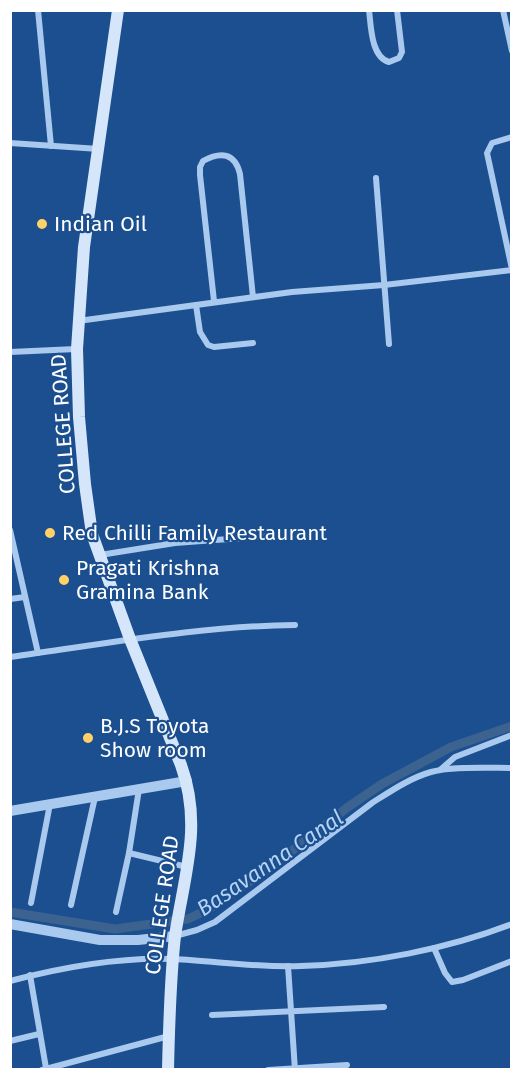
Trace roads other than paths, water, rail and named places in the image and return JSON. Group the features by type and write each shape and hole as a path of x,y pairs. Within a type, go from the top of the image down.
{"main road":[{"name":"COLLEGE ROAD","path":"118,10 84,248 77,349 79,417 92,534 130,639 187,781 192,827 173,959 168,1070"}],"street":[{"path":"38,10 51,146"},
{"path":"369,10 377,54 388,63 399,58 402,52 397,10"},
{"path":"503,10 512,51"},
{"path":"78,321 214,301 384,285 512,269 487,153 492,143 512,137"},
{"path":"10,143 99,149"},
{"path":"214,301 200,167 207,158 218,156 229,156 234,160 240,174 253,297"},
{"path":"376,178 389,344"},
{"path":"196,305 203,340 208,345 214,347 253,343"},
{"path":"10,352 77,349"},
{"path":"10,530 38,653"},
{"path":"99,555 176,543 284,535"},
{"path":"10,599 25,597"},
{"path":"10,657 223,628 295,626"},
{"path":"439,770 455,757 512,735"},
{"path":"10,924 100,940 126,940 176,931 197,930 215,922 372,803 416,778 439,770 512,768"},
{"path":"10,811 187,781"},
{"path":"116,912 129,853 139,789"},
{"path":"71,905 95,797"},
{"path":"31,903 50,804"},
{"path":"129,853 187,867"},
{"path":"10,981 30,975 100,963 173,959 253,966 288,966 360,961 459,943 512,924"},
{"path":"435,948 445,973 452,982 512,961"},
{"path":"288,966 295,1069"},
{"path":"30,975 44,1069 169,1036"},
{"path":"212,1015 384,1007"},
{"path":"10,1041 39,1034"},
{"path":"268,1070 347,1065"}],"waterway":[{"name":"Basavanna Canal","path":"10,912 115,929 188,919 209,909 266,871 348,807 382,784 451,747 512,726"}],"place":[{"name":"Indian Oil","path":"42,224"},
{"name":"Red Chilli Family Restaurant","path":"50,533"},
{"name":"Pragati Krishna Gramina Bank","path":"64,580"},
{"name":"B.J.S Toyota Show room","path":"88,738"}]}
